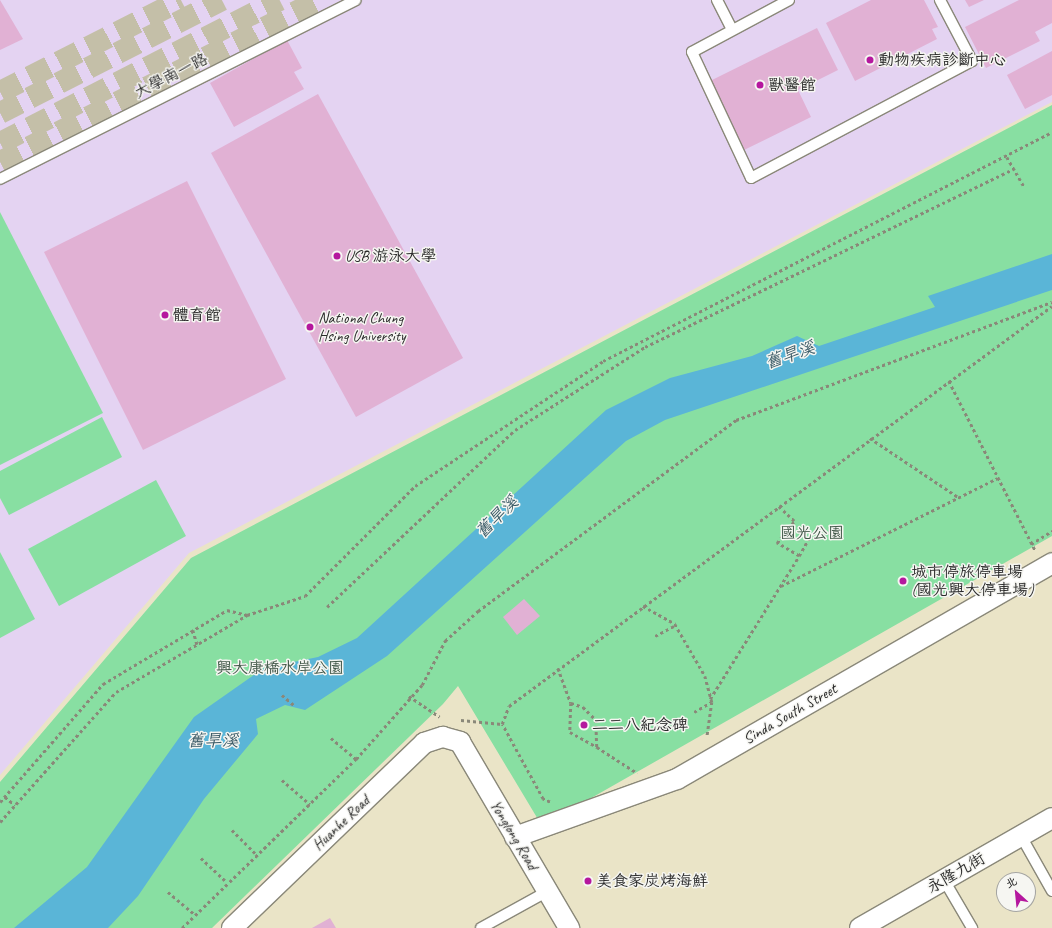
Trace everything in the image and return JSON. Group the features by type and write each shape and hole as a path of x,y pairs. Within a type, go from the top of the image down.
{"street":[{"name":"Sinda South Street","path":"515,837 677,779 1048,562"},
{"name":"Huanhe Road","path":"232,928 424,743 444,737 460,742"},
{"name":"Yonglong Road","path":"460,742 569,928"},
{"name":"永隆九街","path":"868,926 1052,818"}],"lane":[{"name":"大學南一路","path":"0,179 356,0"},
{"path":"717,0 731,28"},
{"path":"789,0 731,28 692,52 751,178 972,61 940,0"},
{"path":"1021,836 1052,891"},
{"path":"944,880 972,928"},
{"path":"481,928 548,891"}],"path":[{"path":"0,822 116,692 247,615 305,596 415,486 603,361 1007,157 1052,132"},
{"path":"1007,157 1024,187"},
{"path":"327,607 515,430 644,347 1014,169"},
{"path":"182,928 226,881 310,804 356,759 409,696 422,685 445,641 478,611 736,420 1052,302"},
{"path":"558,804 543,799 502,724 509,706 558,668 779,507 870,438 1052,306"},
{"path":"949,381 1032,544 1048,562"},
{"path":"870,438 958,498"},
{"path":"781,586 998,478"},
{"path":"779,507 794,521 777,543 799,556"},
{"path":"1032,544 1052,531"},
{"path":"694,712 711,700 809,538"},
{"path":"642,606 676,625 705,676 711,700 708,738"},
{"path":"0,802 103,684 226,610 247,615"},
{"path":"655,636 676,625"},
{"path":"193,630 197,644"},
{"path":"558,668 571,703 570,732 597,747 640,776 634,780"},
{"path":"282,695 294,705"},
{"path":"409,696 439,717 447,718"},
{"path":"571,703 583,707 596,720 597,747"},
{"path":"455,719 502,724"},
{"path":"331,738 356,759"},
{"path":"282,780 310,804"},
{"path":"4,797 15,805"},
{"path":"232,830 255,853"},
{"path":"202,858 226,881"},
{"path":"168,892 195,915"}],"shaded area":[{"name":"National Chung Hsing University","path":"0,0 1052,0 1052,102 189,553 0,775"}],"green space":[{"name":"興大康橋水岸公園","path":"1052,105 1052,536 542,826 458,686 443,704 212,928 0,928 0,782 191,558"},
{"path":"0,212 103,413 0,465"},
{"path":"102,417 122,457 9,515 0,498 0,471"},
{"path":"156,480 186,536 59,606 28,549"},
{"path":"0,552 35,619 0,638"}],"water":[{"name":"舊旱溪","path":"1052,254 1052,290 665,420 626,441 387,656 305,710 285,705 256,719 258,734 204,799 138,896 108,928 14,928 87,867 194,717 264,668 318,657 357,638 606,410 670,378 752,356 797,336 819,346 935,307 928,296"}],"building":[{"path":"0,0 23,39 0,50"},
{"name":"動物疾病診斷中心","path":"871,0 924,0 938,27 932,29 937,39 855,81 826,23"},
{"path":"965,0 984,0 969,7"},
{"path":"1019,0 1052,0 1052,23 1035,32 1040,41 986,68 965,27"},
{"name":"獸醫館","path":"817,28 838,70 798,90 811,117 744,150 710,81"},
{"path":"287,40 302,68 294,72 304,89 234,127 210,83"},
{"path":"1052,51 1052,95 1025,109 1007,75"},
{"name":"USB 游泳大學","path":"318,94 463,358 356,417 211,153"},
{"name":"體育館","path":"187,181 286,379 143,450 44,252"},
{"path":"524,599 540,616 517,635 503,617"},
{"path":"330,918 336,928 312,928"}],"tunnel":[{"path":"0,92 181,0"},
{"path":"0,113 222,0"},
{"path":"0,143 280,0"},
{"path":"0,162 320,0"}],"place":[{"name":"動物疾病診斷中心","path":"870,60"},
{"name":"獸醫館","path":"760,85"},
{"name":"USB 游泳大學","path":"337,256"},
{"name":"體育館","path":"165,315"},
{"name":"National Chung Hsing University","path":"310,327"},
{"name":"城市停旅停車場 (國光興大停車場)","path":"903,581"},
{"name":"二二八紀念碑","path":"584,725"},
{"name":"美食家炭烤海鮮","path":"588,881"}],"park label":[{"name":"國光公園","path":"812,533"}]}
